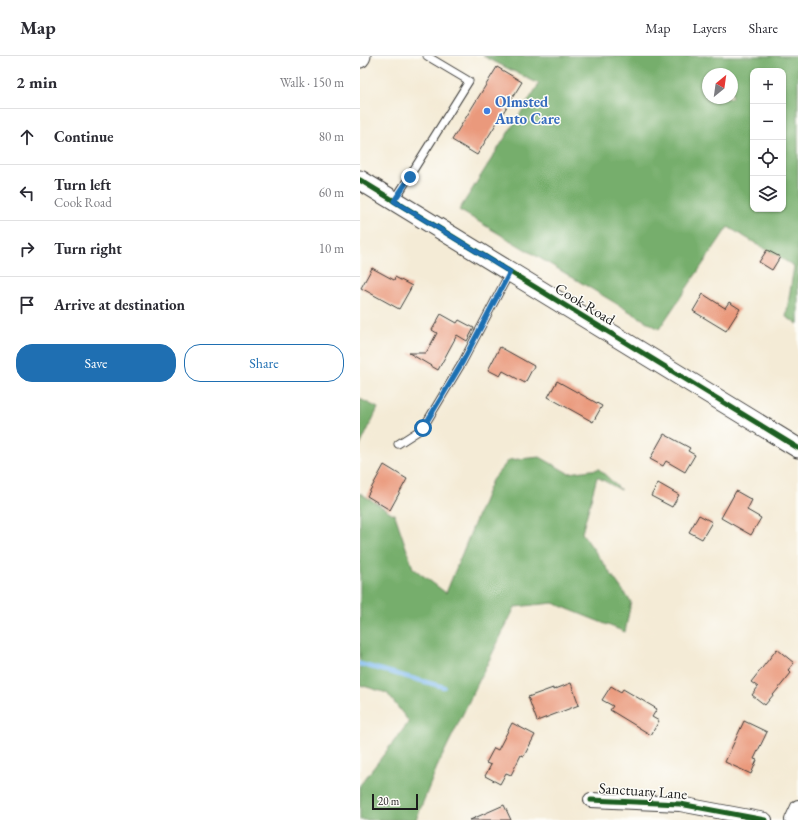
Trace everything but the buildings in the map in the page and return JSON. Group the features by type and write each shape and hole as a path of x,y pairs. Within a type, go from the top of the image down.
{"street":[{"name":"Cook Road","path":"360,180 798,448"},
{"name":"Sanctuary Lane","path":"591,800 680,804 765,820"},
{"path":"792,820 798,807"}],"lane":[{"path":"394,201 469,81 427,56"},
{"path":"398,444 423,428 462,363 510,272"}],"green space":[{"path":"483,56 798,56 798,324 786,317 794,266 728,227 659,329 459,210 539,84"},
{"path":"360,399 378,408 360,446"},
{"path":"540,457 568,473 599,469 621,490 597,477 582,533 631,602 625,632 553,603 515,607 437,767 416,820 360,820 360,785 409,722 387,693 360,685 360,493 395,515 413,568 446,593 492,480 509,460"}],"waterway":[{"path":"360,664 444,687"}],"cycle path":[{"path":"360,180 798,448"},
{"path":"591,800 680,804 765,820"}],"place":[{"name":"Olmsted Auto Care","path":"487,111"}],"route":[{"path":"410,177 394,201 510,272 462,363 423,428"}]}
